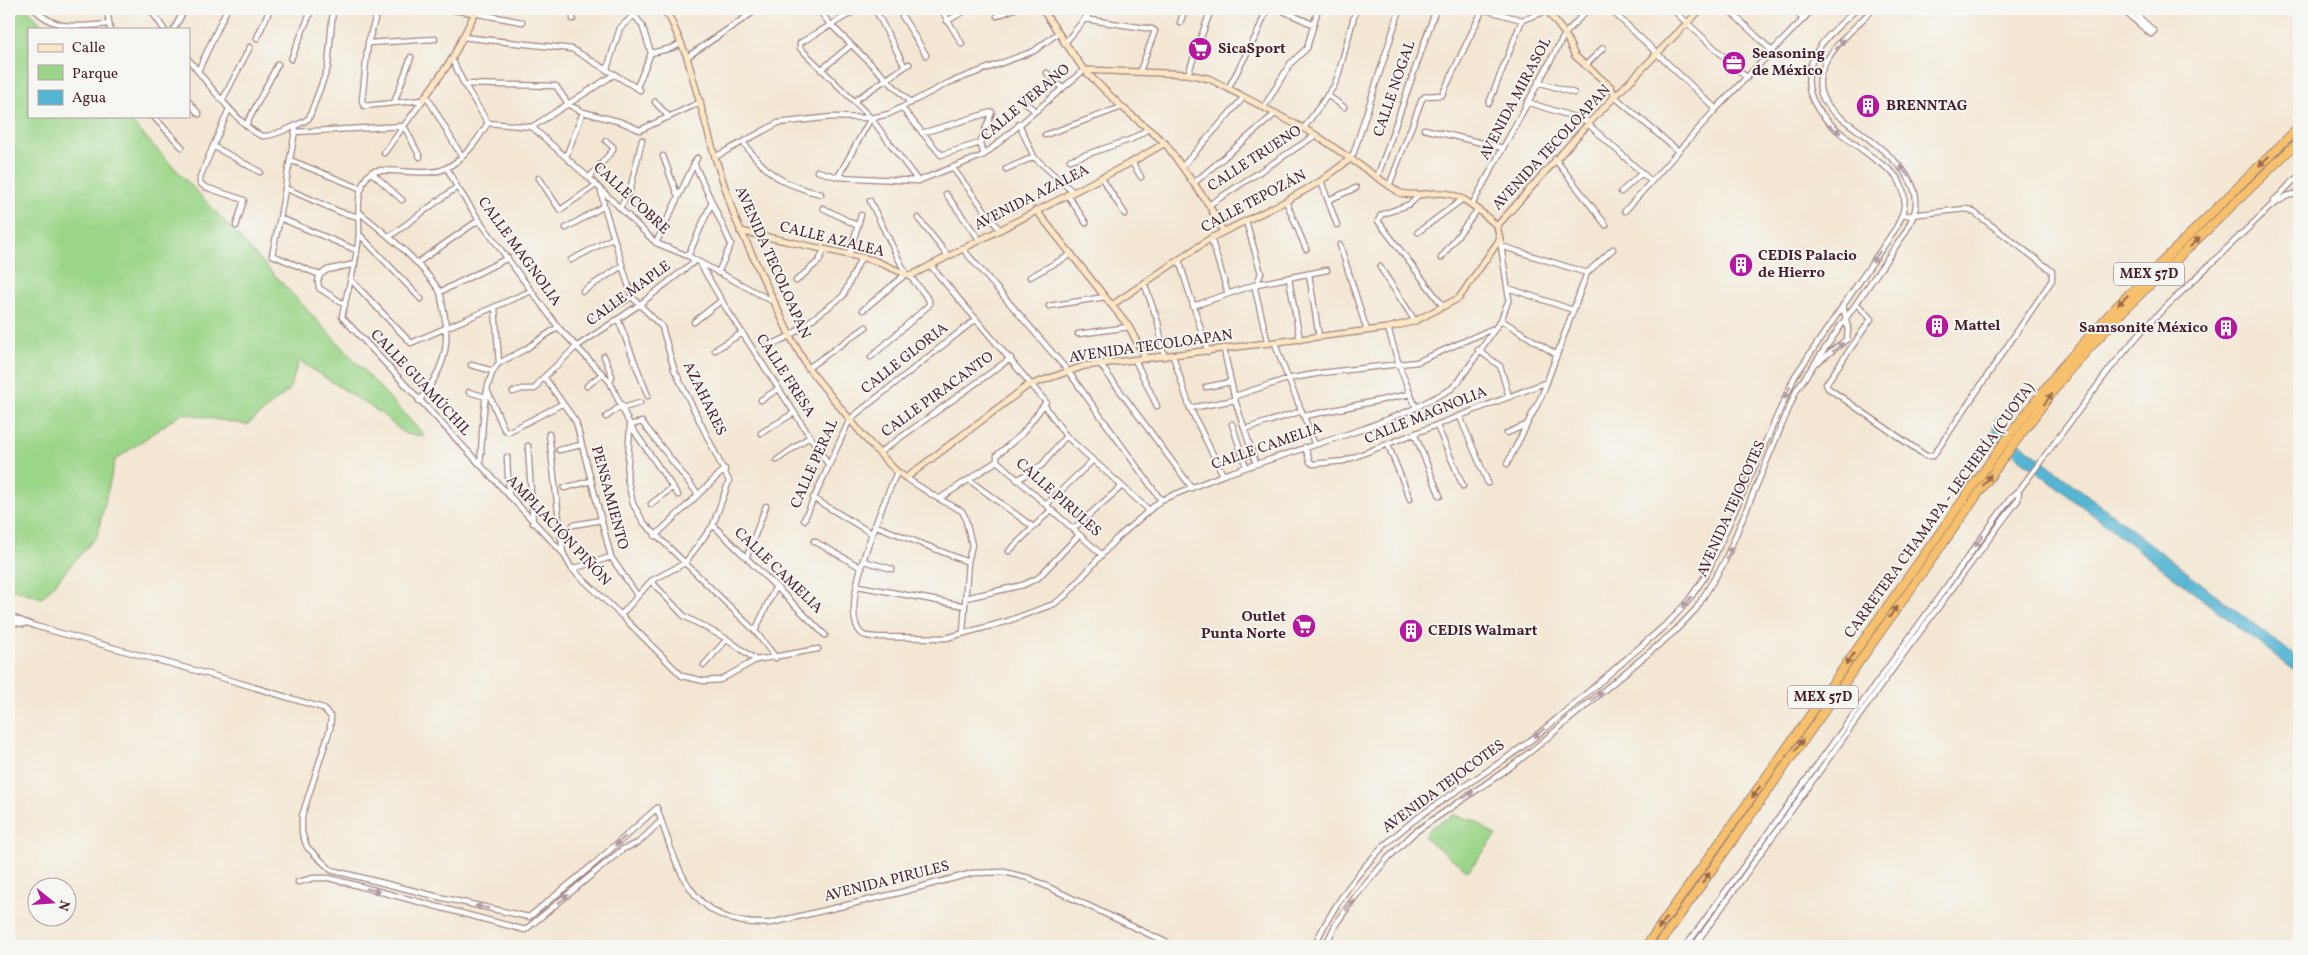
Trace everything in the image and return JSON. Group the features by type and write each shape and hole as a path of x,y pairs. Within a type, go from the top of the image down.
{"highway":[{"name":"CARRETERA CHAMAPA - LECHERÍA (CUOTA)","path":"1658,946 2003,450 2011,432 2060,369 2115,308 2299,127"},
{"name":"CARRETERA CHAMAPA - LECHERÍA (CUOTA)","path":"1646,946 2003,450 2018,438 2066,374 2123,311 2299,141"}],"street":[{"path":"34,9 44,20 67,26 110,26 107,9"},
{"path":"150,9 159,26"},
{"path":"175,28 185,9"},
{"path":"198,71 226,9"},
{"path":"257,38 270,9"},
{"path":"291,59 312,9"},
{"path":"190,61 223,99 229,109 246,126 260,135 269,136 309,118 325,78 333,9"},
{"path":"367,9 476,11 522,22"},
{"path":"378,9 368,44 362,101 364,106 425,98"},
{"path":"572,9 573,20"},
{"path":"607,69 620,28 640,9"},
{"name":"AVENIDA TECOLOAPAN","path":"662,9 670,18 687,57 701,102 714,157 740,231 790,336 808,368 879,453 906,478 1032,384 1068,371 1100,364 1388,328 1415,321 1459,298 1468,288 1500,239 1497,226 1589,123 1701,9"},
{"path":"747,9 752,13"},
{"path":"687,57 758,9"},
{"path":"818,9 830,24 911,103"},
{"path":"857,9 830,24 799,46 871,118 918,181"},
{"path":"898,9 926,54"},
{"path":"941,9 962,44"},
{"path":"996,16 1014,9"},
{"path":"1042,9 1064,44 1084,70 1164,144 1209,205 1223,231"},
{"path":"1064,44 1092,9"},
{"path":"1180,23 1185,9"},
{"path":"1188,74 1211,9"},
{"path":"1228,89 1257,34 1267,9"},
{"path":"1279,9 1314,25"},
{"path":"1264,107 1290,64 1307,48 1318,9"},
{"path":"1304,128 1338,76 1356,9"},
{"path":"1350,159 1354,152 1400,9"},
{"name":"CALLE NOGAL","path":"1378,178 1436,9"},
{"path":"1388,186 1422,99 1426,96 1442,94 1482,9 1522,20 1547,10 1565,34 1575,56 1611,86 1615,97 1678,151"},
{"name":"AVENIDA MIRASOL","path":"1472,205 1565,34 1588,9"},
{"path":"1610,9 1716,109"},
{"path":"1672,9 1747,78"},
{"path":"1728,9 1772,51"},
{"path":"1792,9 1804,19"},
{"path":"1625,211 1650,180 1716,109 1813,9"},
{"path":"1856,9 1818,49 1809,73 1809,89 1815,105 1827,123 1897,177 1901,184 1905,201 1902,216 1970,210 2052,271 2053,275 2052,280 1933,456 1926,456 1828,388 1826,384 1871,319 1869,314 1857,304"},
{"name":"AVENIDA TEJOCOTES","path":"1325,946 1348,907 1382,865 1415,832 1535,748 1675,631 1696,609 1724,562 1797,390 1906,233 1914,216 1916,200 1907,173 1825,104 1821,95 1819,77 1828,58 1872,9"},
{"path":"2122,9 2150,35 2154,32 2130,9"},
{"path":"947,21 968,10"},
{"path":"384,153 452,59 476,11"},
{"path":"854,101 907,65 876,11"},
{"path":"462,37 572,49 639,88 651,53 642,25 634,15"},
{"path":"1084,19 1155,31 1140,71"},
{"path":"1489,103 1522,20"},
{"path":"714,157 778,123 832,117 871,118 889,114 948,83 1034,51 1058,33"},
{"path":"368,44 435,39"},
{"path":"651,53 672,48 682,43"},
{"path":"821,70 851,45"},
{"path":"223,99 250,47"},
{"path":"1585,66 1603,48"},
{"path":"394,103 411,58"},
{"path":"452,59 464,84 488,123"},
{"path":"246,126 278,64"},
{"path":"1084,70 1188,74 1210,79 1316,135 1400,193 1420,195 1439,193 1464,199 1497,226"},
{"name":"CALLE VERANO","path":"816,171 838,177 918,181 984,155 1084,70"},
{"path":"1047,73 1062,88"},
{"path":"488,123 532,127 615,74"},
{"path":"1538,82 1574,93"},
{"path":"464,84 556,86 569,105 582,112 621,122 640,130 701,102"},
{"path":"1327,95 1344,106"},
{"path":"1182,167 1244,97"},
{"path":"425,98 462,156"},
{"path":"1020,98 1035,111"},
{"path":"655,102 669,116"},
{"path":"1527,102 1589,123 1650,180"},
{"path":"190,103 199,114"},
{"path":"1045,135 1122,107"},
{"path":"902,108 941,155 980,142"},
{"path":"229,109 200,177 200,183 205,187 244,200 236,226"},
{"path":"566,157 582,112"},
{"path":"922,133 992,112 980,142 984,155"},
{"path":"1194,183 1276,113"},
{"path":"155,118 182,147"},
{"path":"838,177 871,118"},
{"path":"355,264 327,270 320,275 318,281 319,288 345,305 355,264 362,189 371,172 381,169 423,173 447,168 474,144 488,123"},
{"path":"1019,124 1034,157 1069,192 1086,223"},
{"path":"296,125 286,188 272,255 320,275"},
{"path":"295,132 404,126"},
{"path":"404,126 420,158"},
{"name":"CALLE COBRE","path":"532,127 589,178 656,243 688,256 774,303"},
{"path":"1070,160 1132,139 1148,129"},
{"path":"1424,129 1503,148"},
{"name":"CALLE TRUENO","path":"1209,205 1316,135"},
{"path":"620,208 630,190 642,140"},
{"path":"589,178 614,149 606,141"},
{"path":"743,142 756,161 776,179 799,189 821,194"},
{"name":"AVENIDA AZALEA","path":"908,275 1164,144"},
{"path":"213,146 260,172"},
{"path":"663,156 678,197"},
{"path":"1006,169 1034,157"},
{"path":"656,243 697,158"},
{"name":"CALLE TEPOZÁN","path":"1112,305 1211,238 1286,201 1321,180 1350,159"},
{"path":"290,160 362,189"},
{"path":"1555,160 1606,226"},
{"path":"1132,162 1141,178"},
{"path":"694,163 731,244 718,273"},
{"path":"952,167 999,229"},
{"name":"CALLE MAGNOLIA","path":"447,168 479,220 558,327 610,382"},
{"path":"371,172 402,200"},
{"path":"1621,192 1642,173"},
{"path":"1101,177 1124,214"},
{"path":"1686,946 2012,496 2020,489 2044,455 2147,325 2299,177"},
{"path":"539,178 560,210 596,185"},
{"path":"1321,180 1337,224"},
{"path":"389,237 457,187"},
{"path":"286,188 340,212 359,215 389,237 417,263 440,292 447,328 447,345 441,365 432,384 419,401"},
{"path":"1328,200 1356,188"},
{"name":"AZAHARES","path":"601,190 613,238 632,297 662,327 674,369 725,469 729,485 713,525 685,563"},
{"path":"2270,206 2291,194 2299,193"},
{"path":"946,194 979,239"},
{"path":"1420,195 1410,204 1381,215 1378,217 1378,221 1444,306"},
{"path":"1418,232 1464,199"},
{"path":"863,310 908,275 870,201"},
{"path":"1286,201 1306,249"},
{"path":"688,256 712,202"},
{"path":"566,228 604,206"},
{"path":"824,208 858,226"},
{"path":"1441,258 1478,209"},
{"path":"1036,210 1112,305 1128,327 1146,359"},
{"path":"849,255 861,215"},
{"name":"AVENIDA TEJOCOTES","path":"1314,946 1338,903 1374,856 1411,822 1531,740 1670,621 1688,601 1706,575 1722,545 1795,376 1902,216"},
{"path":"280,218 356,250"},
{"path":"918,218 948,256"},
{"path":"417,263 479,220"},
{"path":"1246,221 1261,274 1255,289 1268,344"},
{"name":"CALLE AZALEA","path":"740,231 873,260 908,275 929,300 929,305 871,357"},
{"path":"359,234 421,299"},
{"path":"571,260 613,238"},
{"path":"1211,238 1228,294"},
{"name":"CALLE CAMELIA","path":"858,586 853,603 855,622 859,632 864,636 937,639 1005,622 1054,604 1066,595 1101,554 1161,500 1223,475 1314,443 1363,429 1416,408 1451,389 1459,381 1478,350 1501,320 1509,299 1500,239"},
{"path":"1340,245 1367,331"},
{"path":"1501,246 1587,273"},
{"path":"962,248 1068,371 1161,500"},
{"path":"1507,464 1547,382 1587,273 1613,249"},
{"path":"796,280 819,261 824,250"},
{"path":"1030,277 1072,254"},
{"path":"440,292 508,258"},
{"path":"766,347 790,336 843,296 861,258"},
{"path":"1179,260 1208,352"},
{"name":"CALLE FRESA","path":"698,262 828,464"},
{"name":"CALLE MAPLE","path":"513,392 522,389 534,390 540,381 576,347 639,305 698,262"},
{"path":"930,265 1032,384 1046,402 1045,406 1066,436 1149,510"},
{"path":"583,291 622,266"},
{"path":"1380,267 1415,321"},
{"path":"1193,306 1257,284 1327,270"},
{"path":"1309,274 1319,337"},
{"path":"1289,278 1300,340"},
{"path":"352,281 411,343 496,308 531,291"},
{"path":"1144,283 1158,322 1164,357"},
{"path":"1508,288 1573,310"},
{"path":"595,318 632,297"},
{"path":"1049,306 1105,297"},
{"path":"694,322 722,300"},
{"name":"CALLE GUAMÚCHIL","path":"345,305 342,317 480,464"},
{"path":"1814,366 1847,339 1848,329 1843,306"},
{"path":"496,308 499,363"},
{"path":"618,319 648,396"},
{"name":"CALLE GLORIA","path":"850,419 976,319"},
{"path":"1501,320 1557,355"},
{"path":"480,464 486,397 493,371 499,363 524,350 558,327"},
{"path":"808,368 866,327"},
{"path":"1078,334 1128,327"},
{"path":"1388,328 1399,365 1416,408"},
{"path":"1190,408 1235,398 1287,379 1321,372 1417,362 1493,329"},
{"path":"715,350 742,333"},
{"path":"1275,343 1287,379 1303,413 1314,443"},
{"path":"1224,350 1235,398 1256,464"},
{"path":"1478,350 1500,366 1509,396"},
{"path":"604,356 612,376 610,382 623,406 630,425 678,495"},
{"path":"1173,356 1190,408 1223,475"},
{"name":"CALLE PIRACANTO","path":"879,453 1011,358"},
{"path":"1135,360 1157,406"},
{"path":"1100,364 1192,488"},
{"path":"471,365 493,371"},
{"path":"587,386 602,374"},
{"name":"PENSAMIENTO","path":"545,378 576,422 611,557 637,595"},
{"path":"1206,386 1231,382"},
{"name":"CALLE MAGNOLIA","path":"1305,447 1310,462 1313,464 1344,461 1415,435 1547,382"},
{"path":"761,400 778,389"},
{"path":"488,390 504,429 508,432 562,404"},
{"path":"469,392 486,397"},
{"path":"1245,429 1303,413 1410,394"},
{"path":"606,417 623,406 640,403"},
{"path":"939,499 997,461 997,455 1021,435 1045,406"},
{"path":"761,434 794,413"},
{"path":"1460,416 1488,482"},
{"name":"CALLE PERAL","path":"804,520 850,419"},
{"path":"630,425 642,422 698,494"},
{"path":"1232,424 1246,467"},
{"path":"630,425 627,477 638,514 655,536 755,630 776,658"},
{"path":"1437,426 1463,486"},
{"path":"1507,433 1526,426"},
{"path":"550,434 563,553"},
{"path":"1415,435 1440,496"},
{"path":"1017,480 1042,466 1066,436"},
{"path":"777,460 809,437"},
{"path":"559,450 581,445"},
{"path":"1388,445 1410,499"},
{"path":"528,446 533,523"},
{"path":"507,457 509,496"},
{"path":"1046,505 1093,460"},
{"name":"CALLE PIRULES","path":"997,461 1101,554"},
{"name":"AMPLIACIÓN PIÑÓN","path":"480,464 563,553 572,569 682,676 704,681 720,680 756,660"},
{"path":"655,536 725,469"},
{"path":"898,472 871,533 858,586 965,606"},
{"path":"906,478 963,513 972,545 968,562 963,632"},
{"path":"969,480 1033,527"},
{"path":"564,488 591,481"},
{"path":"1073,530 1122,486"},
{"path":"651,504 672,487"},
{"path":"1694,946 1899,660 2018,500 2020,489"},
{"path":"813,498 871,533"},
{"path":"747,556 766,506"},
{"path":"1008,551 1051,510"},
{"path":"573,525 602,520"},
{"name":"CALLE CAMELIA","path":"713,525 747,556 825,635"},
{"path":"874,525 968,562"},
{"path":"966,598 1023,585 1038,578 1079,535"},
{"path":"814,541 862,568"},
{"path":"572,569 611,557"},
{"path":"864,561 892,569"},
{"path":"620,614 651,581 685,563"},
{"path":"651,581 684,616 727,639 756,660 776,658 818,649"},
{"path":"755,630 776,586"},
{"path":"9,616 35,626 233,680 323,708 331,717 330,729 301,825 307,847 331,870 529,917 594,864 598,869"},
{"path":"9,622 35,626"},
{"path":"704,665 727,639"},
{"name":"AVENIDA PIRULES","path":"594,864 657,808 678,869 690,888 702,904 720,915 739,921 756,924 772,923 871,900 973,873 1004,872 1029,878 1174,946"},
{"path":"298,882 314,878 329,878 525,930 623,849 638,843 661,821"},
{"path":"1374,856 1382,865"},
{"path":"329,878 331,870"}],"green space":[{"path":"14,9 28,9 44,28 28,28 28,118 128,118 425,436 405,434 379,412 299,361 289,390 247,425 182,413 115,460 97,536 42,598 9,588 9,11 14,12"},
{"path":"1453,815 1474,820 1496,836 1468,871 1424,837 1430,828"}],"water":[{"path":"1997,418 2005,431 2299,659 2299,674 1996,440 1993,431 1994,421"}],"place":[{"name":"SicaSport","path":"1200,49"},
{"name":"Seasoning de México","path":"1734,63"},
{"name":"BRENNTAG","path":"1868,106"},
{"name":"CEDIS Palacio de Hierro","path":"1741,265"},
{"name":"Mattel","path":"1937,326"},
{"name":"Samsonite México","path":"2226,328"},
{"name":"Outlet Punta Norte","path":"1304,626"},
{"name":"CEDIS Walmart","path":"1411,631"}]}
